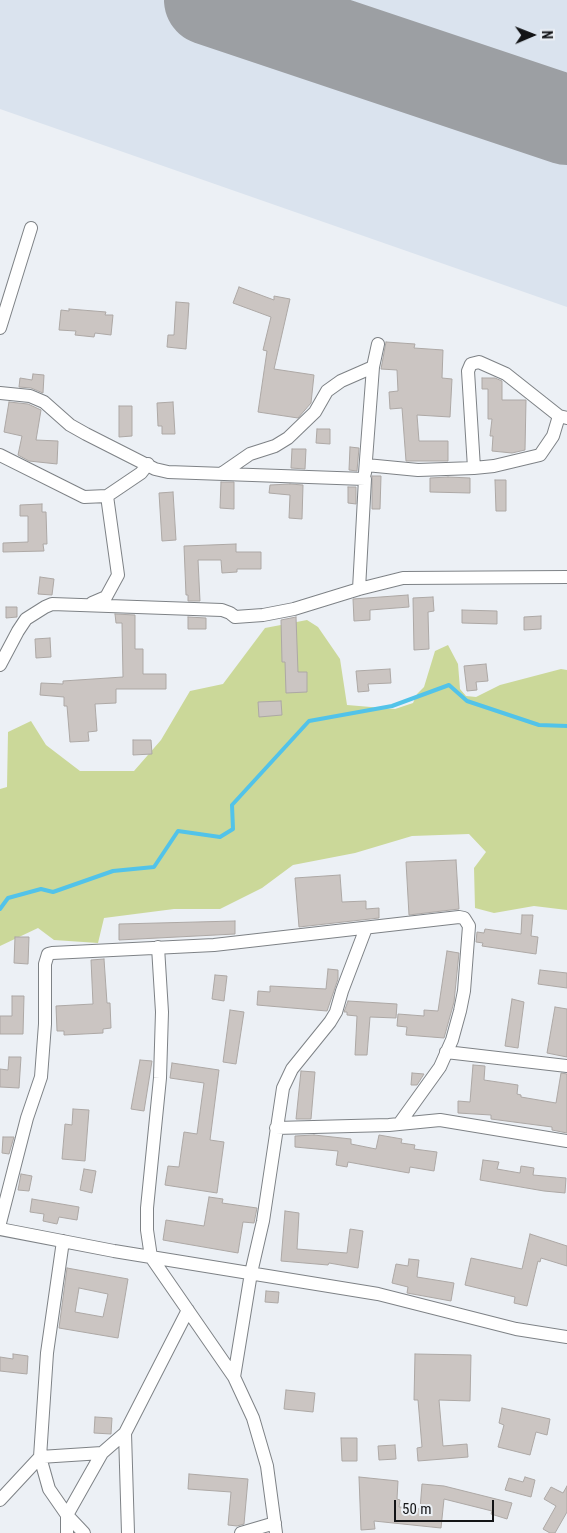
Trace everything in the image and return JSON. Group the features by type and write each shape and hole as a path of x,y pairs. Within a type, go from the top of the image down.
{"street":[{"path":"0,328 31,228"},
{"path":"359,589 373,368 378,344"},
{"path":"366,465 418,470 474,468 494,466 540,455 563,417 506,374 479,362 471,364 468,371 474,468"},
{"path":"221,474 250,454 275,446 288,438 315,412 327,391 341,381 373,368"},
{"path":"0,393 30,396 44,402 70,425 168,472 365,479"},
{"path":"0,455 84,496 107,496 141,473 148,464"},
{"path":"87,605 106,597 118,575 107,496"},
{"path":"0,664 26,619 52,604 222,610 235,617 263,615 294,609 403,578 567,577"},
{"path":"0,1224 27,1118 42,1077 45,964 48,954 214,944 459,917 464,918 469,926 464,991 452,1040 440,1067 399,1124"},
{"path":"234,1377 251,1273 263,1221 283,1088 292,1068 336,1012 366,928"},
{"path":"158,947 162,1012 160,1078 147,1208 147,1230 151,1257 234,1377 253,1418 267,1466 276,1528 241,1533"},
{"path":"446,1052 567,1066"},
{"path":"276,1128 399,1124 440,1120 567,1141"},
{"path":"0,1229 151,1257 378,1294 516,1329 567,1338"},
{"path":"63,1241 47,1353 40,1457 49,1488 68,1515 84,1533"},
{"path":"67,1533 68,1515 102,1453 125,1432 188,1310"},
{"path":"125,1432 128,1533"},
{"path":"0,1500 40,1457 102,1453"}],"shaded area":[{"path":"0,0 567,0 567,307 0,109"}],"green space":[{"path":"307,620 318,627 340,659 347,705 395,709 413,703 417,694 424,687 435,651 448,645 458,664 460,689 466,696 476,697 500,685 561,669 567,670 567,910 534,906 494,913 475,908 474,868 486,852 469,834 412,836 355,853 293,865 262,888 220,909 174,909 104,918 98,943 54,940 38,928 0,946 0,789 7,787 8,732 31,721 46,745 80,771 134,771 161,740 190,691 223,684 265,628"}],"building":[{"path":"239,287 274,300 274,296 290,299 274,369 314,375 311,403 298,418 258,412 267,351 263,350 271,317 233,303"},
{"path":"176,302 189,303 186,349 167,347 168,335 174,335"},
{"path":"69,309 106,312 105,315 113,315 111,335 95,333 94,337 75,335 76,331 59,330 61,310 69,311"},
{"path":"386,342 415,344 414,348 443,350 442,378 452,379 450,417 417,415 419,441 448,441 448,461 406,461 402,408 390,409 389,392 398,391 397,370 381,369"},
{"path":"33,374 44,375 43,393 31,388 19,387 20,378 32,380"},
{"path":"482,378 495,378 502,381 502,400 526,400 525,450 512,453 492,451 493,436 490,436 492,419 488,419 488,389 482,389"},
{"path":"9,402 28,404 41,410 36,440 58,441 57,464 29,461 18,455 22,436 4,432"},
{"path":"173,402 175,434 162,434 162,426 158,426 157,403"},
{"path":"119,406 132,406 132,436 119,437"},
{"path":"317,429 330,429 330,444 316,443"},
{"path":"350,447 359,448 357,471 349,470"},
{"path":"292,449 306,449 305,469 291,468"},
{"path":"372,476 381,476 380,509 372,509"},
{"path":"430,478 470,478 470,493 430,492"},
{"path":"495,480 506,480 506,511 496,511"},
{"path":"221,482 234,482 234,509 220,508"},
{"path":"270,485 303,485 302,519 289,518 290,495 269,493"},
{"path":"348,487 356,487 356,504 348,503"},
{"path":"173,492 176,540 162,541 159,493"},
{"path":"42,504 42,512 46,512 47,544 43,544 44,551 3,552 3,543 28,542 28,516 20,516 20,505"},
{"path":"236,544 236,552 261,552 261,569 237,569 237,572 222,573 221,560 198,560 200,601 188,601 188,595 186,595 184,546"},
{"path":"40,577 54,579 52,595 38,594"},
{"path":"408,595 409,607 370,610 370,620 354,621 353,599"},
{"path":"433,597 434,611 428,612 429,649 414,650 413,598"},
{"path":"6,607 17,607 17,617 6,618"},
{"path":"462,610 497,611 497,624 462,623"},
{"path":"115,614 135,615 135,649 143,649 143,674 166,674 166,689 116,689 116,703 95,704 97,731 88,732 89,741 70,742 67,706 64,706 64,697 40,695 41,683 63,684 63,681 123,677 122,623 116,623"},
{"path":"541,616 541,629 524,630 524,617"},
{"path":"188,617 206,618 206,629 188,629"},
{"path":"296,617 298,672 307,672 307,692 286,693 285,662 282,662 281,620"},
{"path":"50,638 51,657 36,658 35,639"},
{"path":"486,664 488,681 476,682 477,690 467,691 464,666"},
{"path":"390,669 391,683 368,684 369,691 358,692 356,671"},
{"path":"281,701 282,715 259,717 258,702"},
{"path":"133,740 151,740 152,754 133,755"},
{"path":"456,860 459,909 409,915 406,862"},
{"path":"340,875 342,902 366,901 366,909 379,908 379,918 299,927 295,878"},
{"path":"522,915 533,915 531,936 538,937 536,954 482,946 483,943 476,942 477,932 484,933 485,929 521,934"},
{"path":"235,921 235,934 119,940 119,924"},
{"path":"15,937 29,937 28,964 14,963"},
{"path":"447,951 459,953 454,1002 444,1038 406,1035 407,1027 397,1026 398,1014 424,1016 424,1010 438,1011"},
{"path":"104,959 107,1003 110,1003 111,1028 103,1029 103,1033 64,1035 64,1031 57,1031 56,1006 93,1004 91,960"},
{"path":"328,969 338,970 338,979 327,1011 257,1005 258,991 270,992 270,986 326,989"},
{"path":"540,970 567,973 567,988 538,984"},
{"path":"215,975 227,976 224,1001 212,999"},
{"path":"12,996 24,996 23,1034 0,1034 0,1016 12,1016"},
{"path":"512,999 524,1002 518,1048 505,1046"},
{"path":"348,1001 397,1004 396,1018 370,1017 367,1055 355,1055 357,1016 347,1015 347,1012 344,1012"},
{"path":"555,1007 567,1009 567,1057 547,1053"},
{"path":"230,1010 244,1012 236,1064 223,1062"},
{"path":"9,1057 21,1057 19,1088 0,1087 0,1069 8,1070"},
{"path":"140,1060 152,1061 144,1111 131,1109"},
{"path":"172,1063 219,1070 210,1140 224,1142 217,1193 165,1185 168,1166 179,1167 184,1132 197,1134 204,1083 170,1078"},
{"path":"473,1065 485,1066 484,1080 518,1085 517,1094 521,1095 521,1097 556,1103 561,1073 567,1074 567,1133 552,1130 552,1127 491,1119 491,1115 458,1113 458,1101 470,1102"},
{"path":"301,1071 315,1072 311,1119 296,1119"},
{"path":"412,1073 424,1074 417,1085 411,1085"},
{"path":"73,1109 89,1110 85,1161 62,1159 65,1124 72,1125"},
{"path":"314,1135 351,1139 351,1144 376,1149 379,1135 402,1139 401,1143 415,1145 414,1149 437,1152 434,1171 410,1167 409,1173 348,1162 347,1167 336,1165 338,1151 295,1147 295,1136"},
{"path":"3,1137 14,1137 9,1154 2,1153"},
{"path":"483,1160 499,1162 497,1169 520,1173 521,1166 534,1168 533,1175 566,1178 565,1193 480,1180"},
{"path":"84,1169 96,1171 92,1193 80,1190"},
{"path":"21,1174 32,1176 29,1191 18,1190"},
{"path":"209,1197 223,1199 222,1203 257,1208 254,1223 243,1222 238,1253 163,1240 166,1220 204,1226"},
{"path":"32,1199 79,1207 77,1220 59,1217 57,1224 43,1221 44,1214 30,1212"},
{"path":"285,1211 299,1213 297,1249 347,1253 350,1229 363,1231 358,1268 329,1263 328,1265 281,1261"},
{"path":"530,1234 567,1246 567,1266 541,1258 540,1262 538,1261 527,1306 514,1303 515,1297 465,1285 471,1258 522,1269"},
{"path":"409,1259 419,1260 417,1277 454,1283 451,1301 407,1293 408,1287 392,1283 396,1264 408,1266"},
{"path":"67,1268 128,1279 118,1338 59,1328","holes":["79,1288 108,1294 103,1317 75,1312"]},
{"path":"266,1291 279,1292 278,1303 265,1302"},
{"path":"13,1354 28,1356 27,1374 0,1371 0,1357 13,1359"},
{"path":"415,1354 471,1355 470,1401 439,1400 443,1446 467,1444 468,1457 418,1461 417,1448 422,1447 418,1400 414,1400"},
{"path":"286,1390 315,1393 313,1412 284,1409"},
{"path":"502,1408 550,1419 547,1435 536,1432 530,1455 498,1447 504,1425 499,1423"},
{"path":"95,1417 112,1418 111,1434 94,1433"},
{"path":"341,1438 357,1438 357,1461 342,1461"},
{"path":"395,1445 396,1459 379,1460 378,1446"},
{"path":"189,1474 248,1479 244,1524 237,1526 228,1525 231,1492 188,1489"},
{"path":"359,1477 398,1481 397,1499 400,1500 399,1507 420,1509 422,1484 444,1486 512,1503 507,1519 491,1514 492,1511 444,1499 441,1528 374,1521 375,1529 361,1530"},
{"path":"525,1477 535,1480 531,1497 505,1490 509,1478 523,1482"},
{"path":"567,1486 567,1512 555,1533 550,1533 543,1529 556,1506 544,1499 551,1487 563,1493"}],"waterway":[{"path":"0,909 8,898 41,889 53,892 113,871 154,867 178,831 220,837 233,829 232,805 309,721 392,706 449,685 467,701 539,725 567,726"}],"runway":[{"path":"209,0 567,120"}]}
